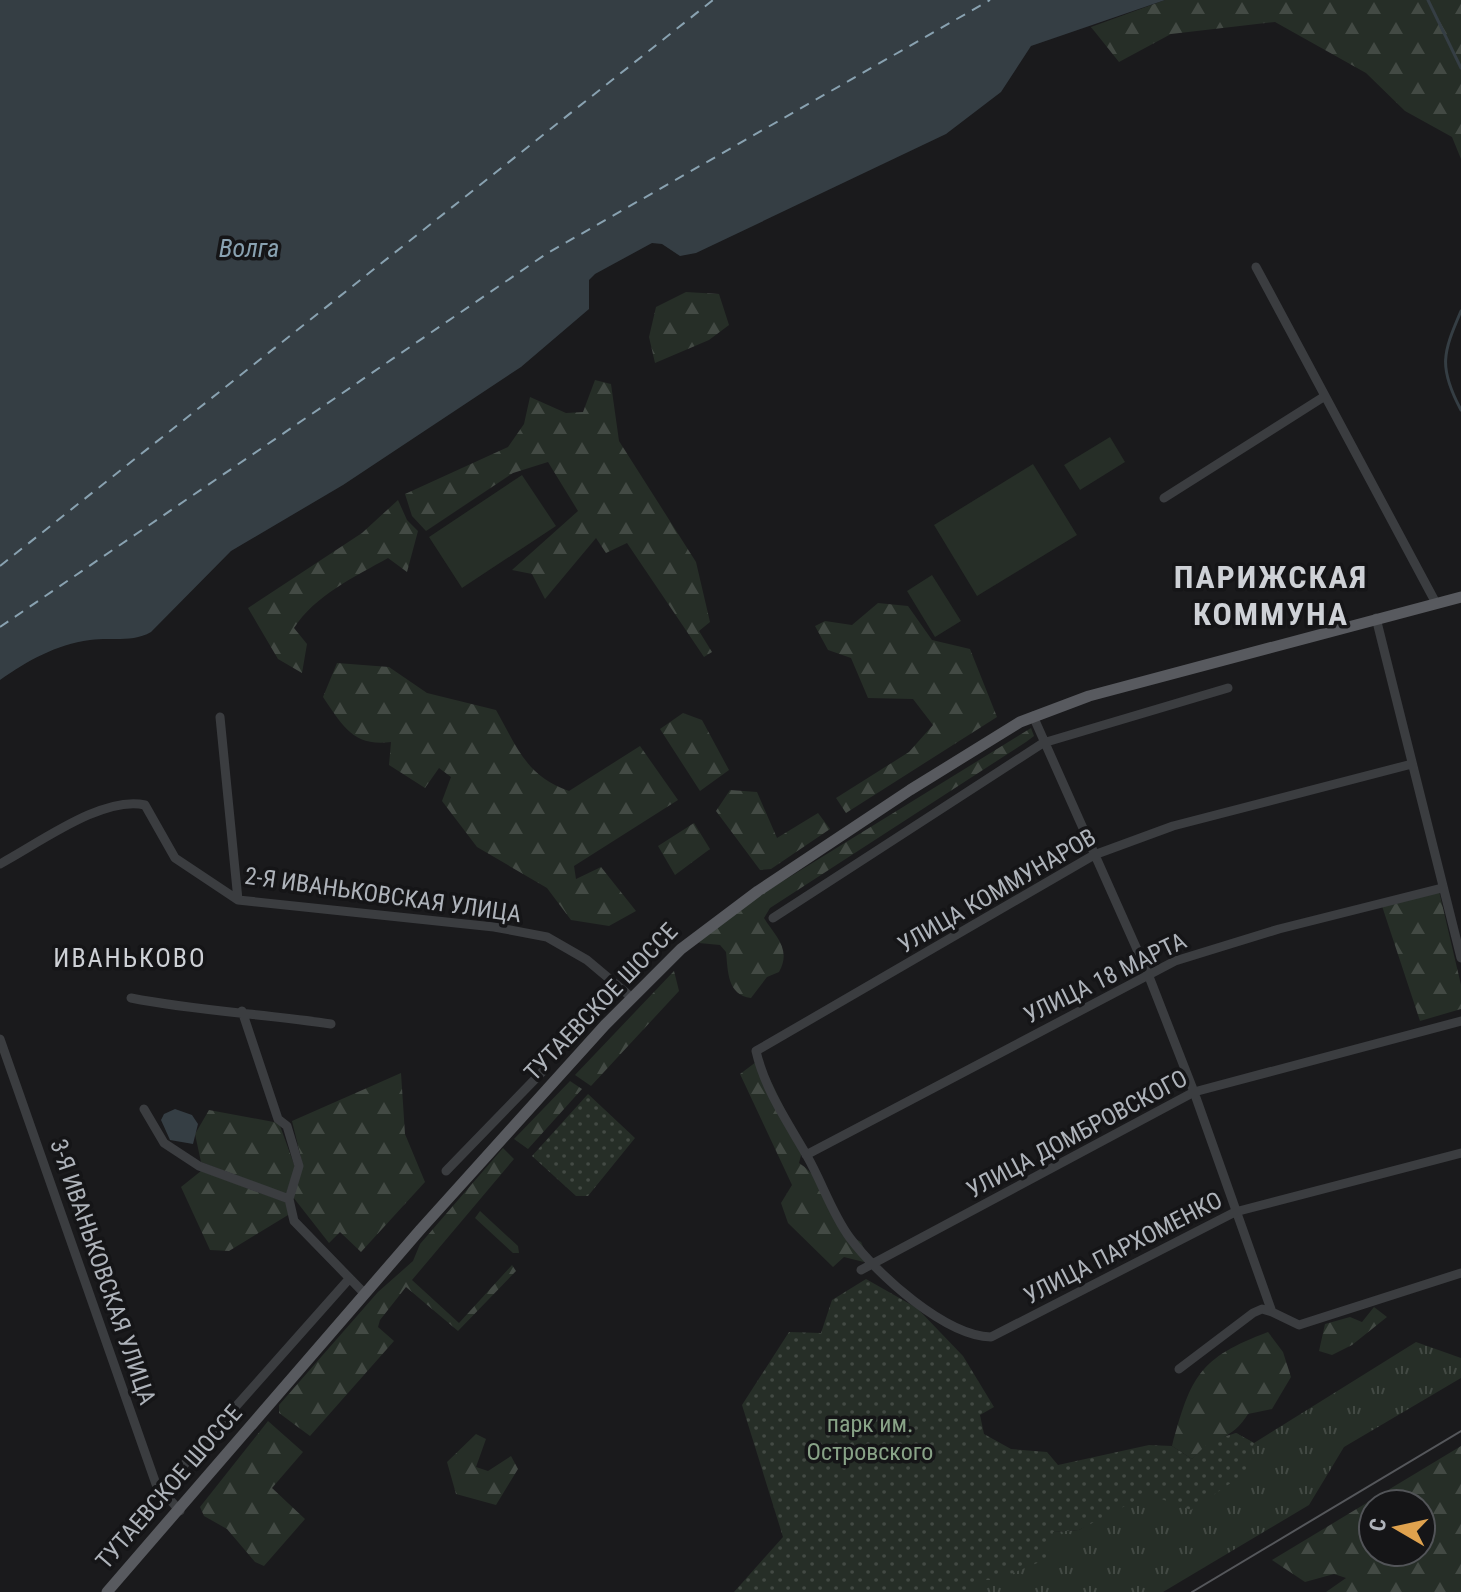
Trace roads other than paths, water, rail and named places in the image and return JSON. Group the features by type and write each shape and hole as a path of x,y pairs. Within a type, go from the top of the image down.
{"main road":[{"name":"ТУТАЕВСКОЕ ШОССЕ","path":"107,1592 180,1511 364,1293 500,1141 631,997 702,930 910,790 1033,716 1089,696 1461,597"}],"street":[{"path":"1256,267 1436,603"},
{"path":"1164,498 1325,396"},
{"path":"1376,618 1461,958"},
{"path":"773,918 1043,743 1228,688"},
{"path":"1033,716 1148,974 1194,1092 1272,1312"},
{"path":"220,717 238,900"},
{"name":"УЛИЦА КОММУНАРОВ","path":"806,1155 763,1081 756,1051 1094,855 1173,826 1412,764"},
{"name":"2-Я ИВАНЬКОВСКАЯ УЛИЦА","path":"0,864 105,808 129,802 145,805 175,858 238,900 494,927 547,937 587,960 631,997"},
{"name":"УЛИЦА 18 МАРТА","path":"806,1155 1175,961 1279,929 1442,888"},
{"path":"131,998 163,1006 242,1011 331,1024"},
{"path":"242,1011 278,1119 287,1126 299,1166 289,1199 294,1221 364,1293"},
{"name":"УЛИЦА ДОМБРОВСКОГО","path":"861,1270 1194,1092 1461,1021"},
{"name":"3-Я ИВАНЬКОВСКАЯ УЛИЦА","path":"0,1039 160,1492 180,1511"},
{"path":"446,1171 486,1126 543,1071"},
{"path":"144,1109 164,1143 199,1166 289,1199"},
{"path":"486,1126 500,1141"},
{"name":"УЛИЦА ПАРХОМЕНКО","path":"873,1264 920,1309 972,1337 991,1337 1235,1212 1461,1153"},
{"path":"806,1155 848,1236 873,1264"},
{"path":"1179,1369 1262,1309 1299,1325 1461,1273"},
{"path":"160,1492 349,1279"}],"water":[{"name":"Волга","path":"0,0 1165,0 1031,46 1001,92 946,134 696,253 680,256 662,244 652,243 595,274 589,280 589,309 521,367 343,485 231,551 151,632 136,637 90,640 65,646 32,660 0,680"},
{"path":"175,1109 192,1115 198,1124 193,1144 170,1140 161,1120 164,1114"}],"waterway":[{"path":"1428,0 1461,68"},
{"path":"1461,311 1450,338 1446,360 1449,382 1461,410"}],"tram line":[{"path":"1192,1592 1461,1431"}],"district":[{"name":"ПАРИЖСКАЯ КОММУНА","path":"1271,596"},
{"name":"ИВАНЬКОВО","path":"130,958"}],"park label":[{"name":"парк им. Островского","path":"870,1438"}]}
